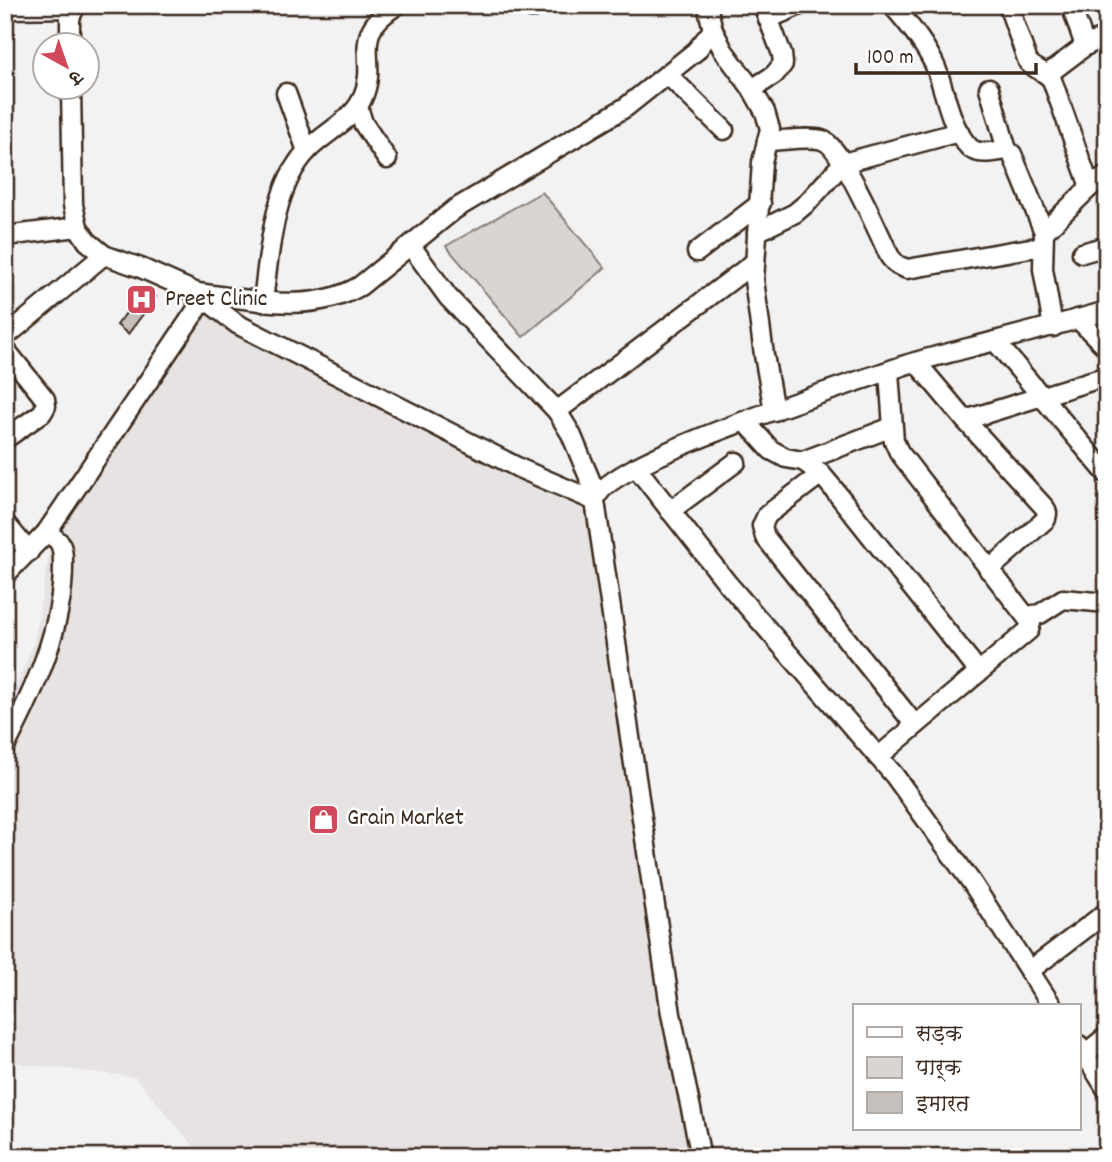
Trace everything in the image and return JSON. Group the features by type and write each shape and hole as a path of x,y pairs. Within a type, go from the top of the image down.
{"street":[{"path":"263,302 269,250 279,208 292,173 307,151 358,107 367,85 369,34 373,24 397,5"},
{"path":"707,5 713,30 723,50 752,89 770,129 762,162 754,280 774,411"},
{"path":"752,89 774,75 783,64 782,54 766,12 800,5"},
{"path":"892,5 910,26 935,65 959,132 971,149 981,153 1007,150"},
{"path":"1008,5 1028,62 1048,74 1090,187"},
{"path":"1071,5 1086,46"},
{"path":"5,9 75,7 70,18 70,32"},
{"path":"197,293 279,304 345,294 411,246 455,209 626,107 696,51 713,30"},
{"path":"1048,74 1086,46 1107,36"},
{"path":"667,74 724,130"},
{"path":"989,88 1007,150 1012,154 1043,239 1043,269 1053,327"},
{"path":"286,93 307,151"},
{"path":"71,102 73,205 78,227 87,241 104,255 197,293 237,324 520,469 595,497"},
{"path":"358,107 363,123 387,159"},
{"path":"757,232 786,219 808,202 843,163 959,132"},
{"path":"767,141 824,141 830,144 843,163 890,257 897,265 907,270 1043,239 1090,187 1107,175"},
{"path":"697,252 761,203"},
{"path":"5,236 78,227"},
{"path":"411,246 448,297 556,411 571,434 595,497 671,1014 701,1157"},
{"path":"1082,253 1107,246"},
{"path":"5,337 104,255"},
{"path":"556,411 755,262"},
{"path":"5,575 46,533 197,309 197,293"},
{"path":"595,497 603,487 636,467 745,421 916,362 1107,311"},
{"path":"1078,319 1107,348"},
{"path":"995,341 1107,474"},
{"path":"5,349 45,399 46,406 42,412 5,439"},
{"path":"916,362 1047,513 1046,519 989,570"},
{"path":"878,757 1029,630 1031,623 899,452 892,428 889,372"},
{"path":"965,420 1107,376"},
{"path":"745,421 771,450 786,458 803,461 821,474 979,672"},
{"path":"803,461 892,428"},
{"path":"670,510 736,462"},
{"path":"636,467 728,584 925,815 1051,1004"},
{"path":"821,474 767,515 762,526 765,537 915,725"},
{"path":"5,523 29,552"},
{"path":"5,747 50,644 59,612 62,552 58,540 46,533"},
{"path":"1027,616 1040,614 1066,599 1107,603"},
{"path":"1029,971 1107,912"},
{"path":"1107,1036 1082,1050 1107,1090"}],"shaded area":[{"name":"Grain Market","path":"205,309 597,504 657,925 702,1157 203,1157 135,1077 5,1062 5,713 34,643 53,529"}],"green space":[{"path":"542,192 605,268 523,337 446,246"}],"building":[{"path":"145,288 156,297 128,334 117,325"},
{"path":"5,536 18,552 5,563"}],"place":[{"name":"Preet Clinic","path":"142,300"},
{"name":"Grain Market","path":"324,819"}]}
